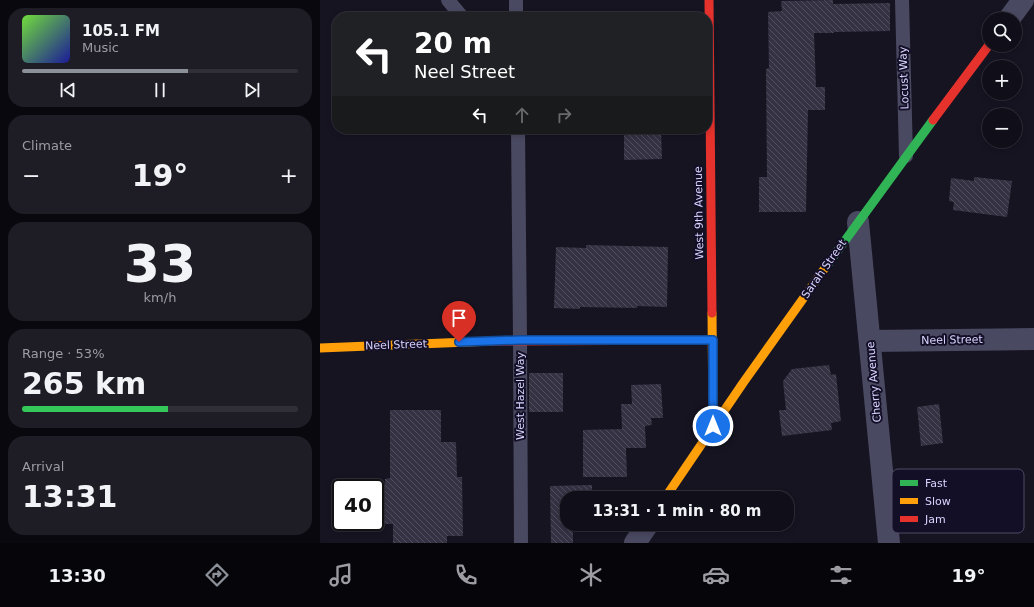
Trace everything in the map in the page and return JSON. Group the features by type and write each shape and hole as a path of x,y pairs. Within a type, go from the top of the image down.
{"street":[{"name":"West 9th Avenue","path":"709,0 709,12"},
{"path":"1014,12 1023,0"},
{"name":"Sarah Street","path":"670,491 713,426 858,222 984,52"},
{"name":"West 9th Avenue","path":"711,134 713,426"},
{"name":"Cherry Avenue","path":"858,222 889,543"},
{"name":"Neel Street","path":"870,341 1034,339"},
{"name":"Neel Street","path":"320,348 520,340 713,340"},
{"path":"635,543 643,531"}],"lane":[{"path":"448,0 458,12"},
{"path":"516,0 516,12"},
{"name":"Locust Way","path":"902,0 906,156"},
{"name":"West Hazel Way","path":"518,134 521,543"}],"building":[{"path":"833,0 833,4 890,3 890,31 814,33 816,87 825,87 825,110 808,110 806,212 759,212 759,177 767,177 766,69 769,68 768,12 782,11 781,1"},
{"path":"624,134 661,134 662,159 624,160"},
{"path":"974,177 1012,181 1007,217 953,210 954,202 949,201 951,178 974,181"},
{"path":"586,245 668,247 667,307 637,306 637,308 554,308 556,247 586,248"},
{"path":"829,365 831,375 836,374 841,421 831,423 832,430 782,436 779,410 786,410 783,381 792,369"},
{"path":"529,373 563,373 563,412 529,412"},
{"path":"661,384 663,418 651,418 652,425 645,426 646,448 626,448 627,477 583,477 583,430 622,429 621,404 632,404 631,385"},
{"path":"939,404 943,443 921,446 917,407"},
{"path":"390,410 441,410 441,442 456,442 457,477 462,477 463,536 447,536 447,543 393,543 393,524 385,524 385,479 390,478"},
{"path":"592,485 592,491 560,491 560,531 573,531 573,543 551,543 550,486"}],"traffic: fast":[{"path":"825,268 933,120"}],"traffic: slow":[{"path":"670,491 743,383 825,268"},
{"path":"712,313 713,426"},
{"path":"320,348 493,341"}],"traffic: jam":[{"path":"709,0 709,12"},
{"path":"933,120 984,52"},
{"path":"710,134 712,313"},
{"path":"493,341 713,340"}],"route":[{"path":"459,342 520,340 713,340 713,426"}]}
